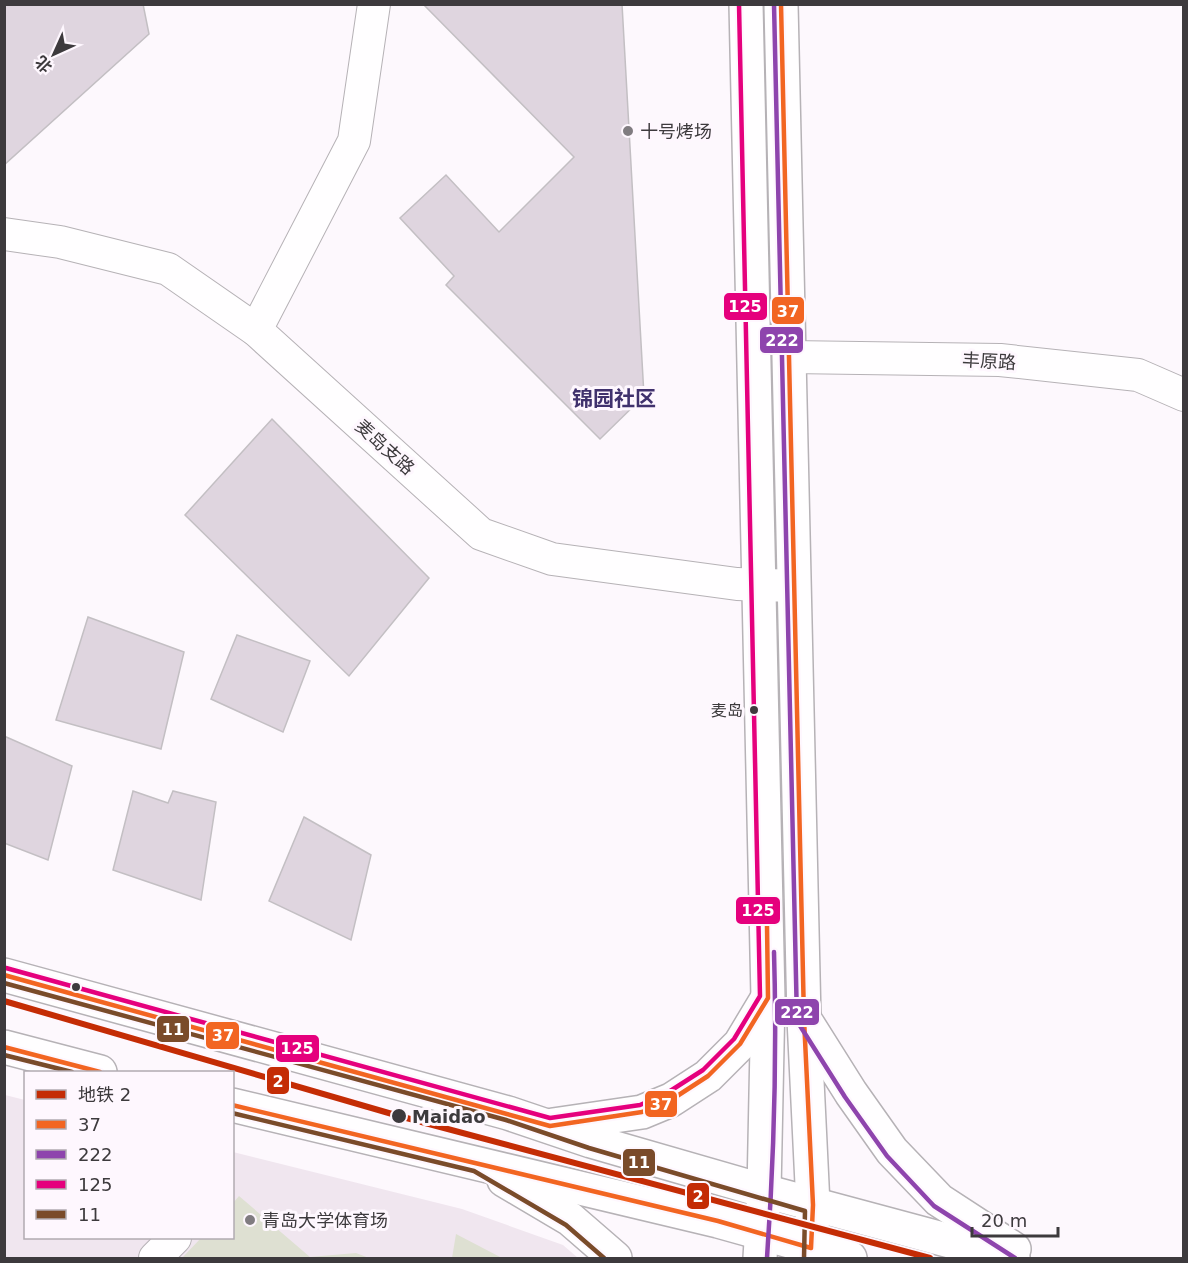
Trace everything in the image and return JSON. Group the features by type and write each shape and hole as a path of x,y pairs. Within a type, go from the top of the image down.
{"main road":[{"path":"746,4 768,998 761,1246"},
{"path":"781,4 804,1019 813,1205 811,1253"},
{"path":"4,975 550,1126 591,1141 813,1205 1013,1258"},
{"path":"550,1126 642,1112 671,1100 708,1076 740,1044 768,998"},
{"path":"804,1019 851,1093 892,1151 939,1200 1028,1258"},
{"path":"4,1047 95,1071"},
{"path":"234,1105 718,1221 761,1246 850,1258"},
{"path":"477,1164 570,1219 615,1258"}],"street":[{"path":"256,330 354,141 374,4"},
{"name":"麦岛支路","path":"4,234 60,242 168,269 256,330 481,534 552,559 737,584 794,586"},
{"name":"丰原路","path":"790,357 1000,360 1138,375 1184,394"},
{"path":"155,1258 174,1239"}],"shaded area":[{"path":"5,1095 24,1100 24,1239 234,1239 234,1152 462,1209 563,1245 578,1258 5,1258"},
{"name":"青岛大学体育场","path":"239,1196 310,1257 356,1253 369,1258 182,1258 200,1239 234,1239 234,1202"},
{"path":"456,1234 502,1258 452,1258"}],"building":[{"path":"4,4 143,4 149,34 4,165"},
{"path":"423,4 622,4 644,396 600,439 446,285 454,276 400,218 446,175 499,232 574,157"},
{"path":"272,419 429,578 349,676 185,515"},
{"path":"88,617 184,652 161,749 56,720"},
{"path":"237,635 310,661 283,732 211,699"},
{"path":"4,736 72,766 48,860 4,843"},
{"path":"133,791 168,803 173,791 216,802 201,900 113,870"},
{"path":"304,817 371,855 351,940 269,901"}],"metro line":[{"name":"2","path":"4,1001 399,1116 930,1258"}],"transit line":[{"name":"125","path":"6,968 550,1118 640,1105 667,1093 703,1070 734,1039 760,996 739,4"},
{"name":"222","path":"774,4 797,1021 845,1097 887,1156 934,1206 1015,1258"},
{"name":"37","path":"234,1105 718,1221 811,1248 813,1205 804,1019 781,4"},
{"name":"37","path":"4,975 550,1126 642,1112 671,1100 708,1076 740,1044 768,998 767,925"},
{"name":"222","path":"767,1258 774,1105 774,952"},
{"name":"11","path":"4,983 506,1120 589,1148 805,1211 804,1258"},
{"name":"37","path":"4,1047 96,1071"},
{"name":"11","path":"4,1055 68,1071"},
{"name":"11","path":"234,1113 474,1171 566,1225 604,1258"}],"place":[{"name":"十号烤场","path":"628,131"},
{"name":"麦岛","path":"754,710"},
{"name":"Maidao","path":"399,1116"},
{"name":"青岛大学体育场","path":"250,1220"}],"district":[{"name":"锦园社区","path":"614,399"}]}
